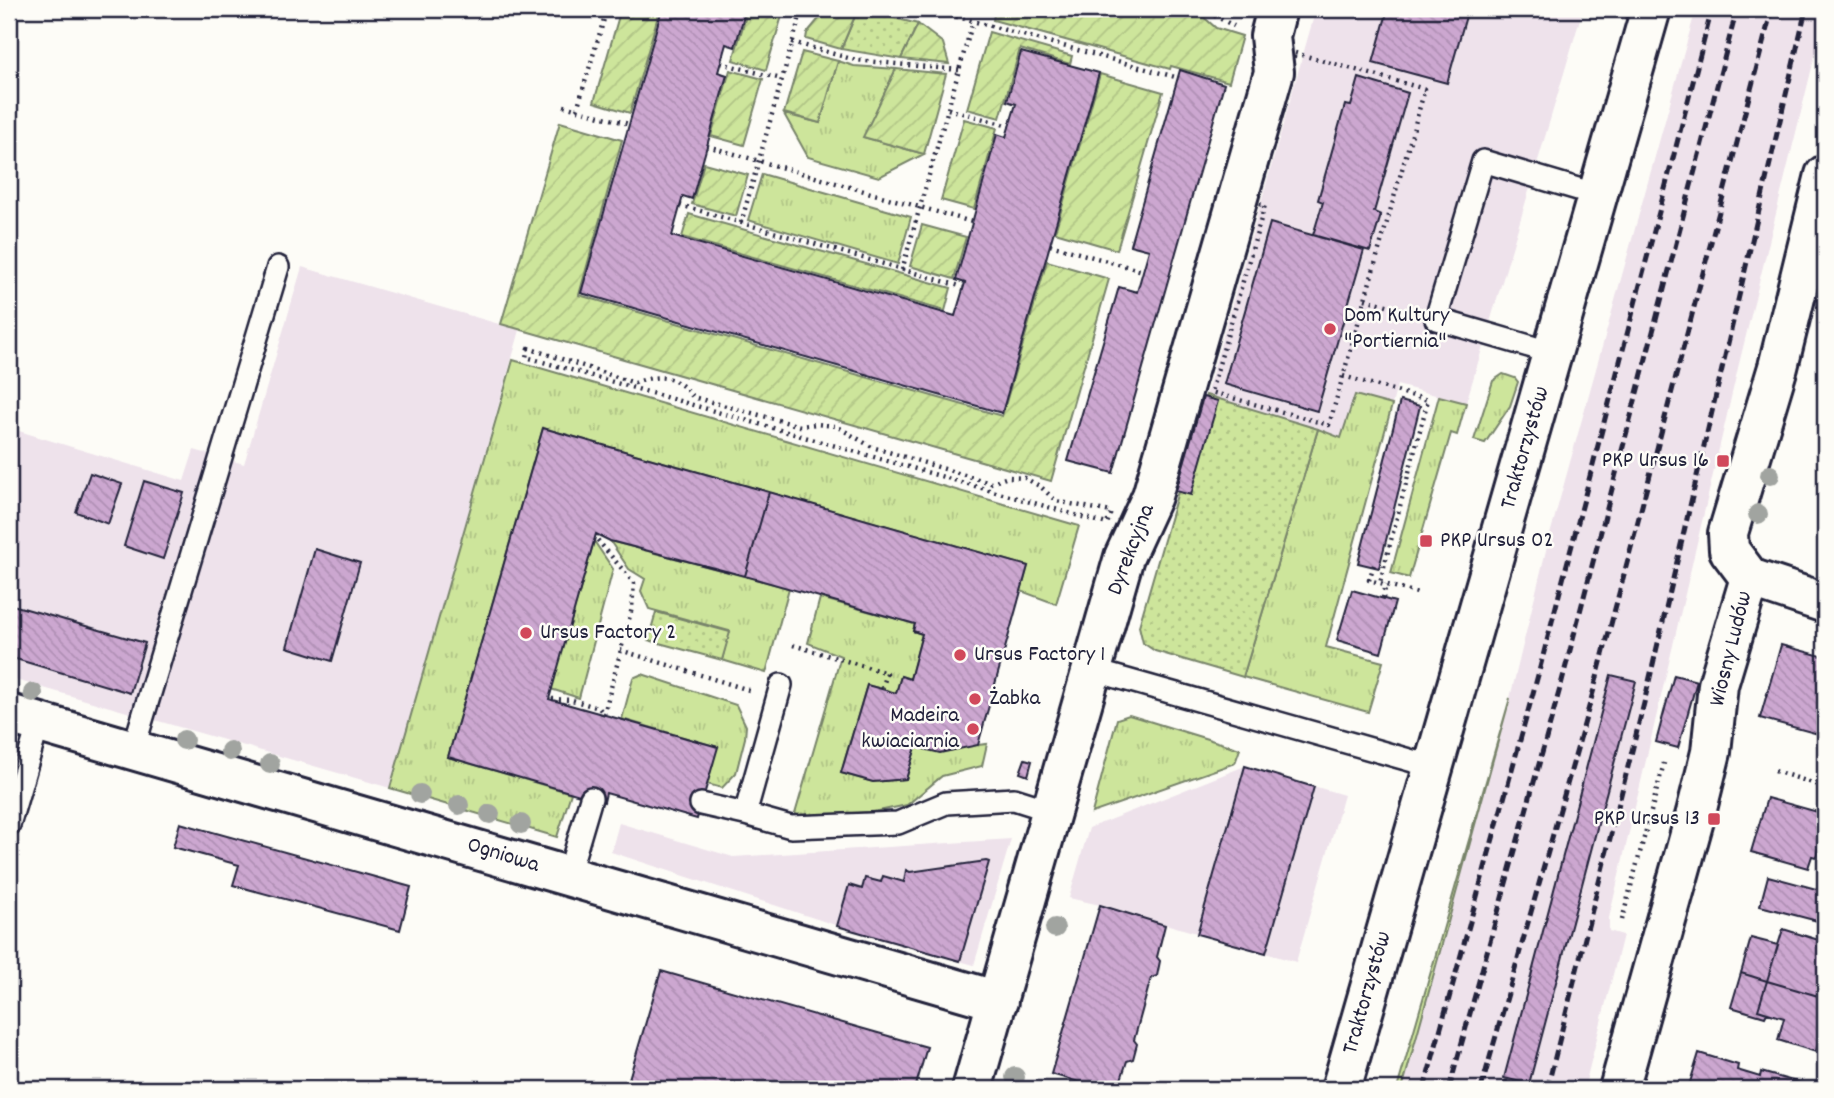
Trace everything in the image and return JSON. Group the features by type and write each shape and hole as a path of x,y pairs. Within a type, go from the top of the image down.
{"street":[{"name":"Traktorzystów","path":"1340,1089 1651,9"},
{"name":"Dyrekcyjna","path":"972,1089 1124,557 1152,496 1274,72 1263,25"},
{"name":"Wiosny Ludów","path":"1619,1089 1696,813 1711,752 1718,685 1750,578 1728,550 1728,533 1778,367 1825,175"},
{"path":"1750,578 1825,603"},
{"name":"Ogniowa","path":"24,718 998,1001"}],"lane":[{"path":"1553,353 1436,318 1483,161 1598,195"},
{"path":"133,750 278,267"},
{"path":"1092,670 1434,767"},
{"path":"744,814 779,692"},
{"path":"9,825 24,718"},
{"path":"568,876 591,798"},
{"path":"701,804 791,827 898,823 947,803 960,802 1014,799 1052,811"}],"path":[{"path":"577,109 607,9"},
{"path":"741,223 802,9"},
{"path":"929,9 1179,78"},
{"path":"1202,9 1263,25"},
{"path":"902,270 973,21"},
{"path":"792,42 855,60 959,70"},
{"path":"1295,53 1425,89 1343,376 1329,425 1211,392 1265,205 1252,203 1295,53"},
{"path":"721,63 781,79"},
{"path":"564,106 629,124"},
{"path":"948,109 1009,126"},
{"path":"706,146 972,222"},
{"path":"680,205 963,287"},
{"path":"1050,244 1143,271"},
{"path":"1365,299 1436,318"},
{"path":"528,348 635,383 649,377 673,379 693,397 745,413 800,426 836,426 872,447 991,483 1008,477 1025,478 1041,487 1056,501 1111,512 1107,524 526,357 528,348"},
{"path":"1343,376 1428,400 1380,582"},
{"path":"552,699 572,700 599,708 604,714 632,608 634,583 595,537"},
{"path":"1374,565 1370,580 1421,594"},
{"path":"1383,598 1386,584"},
{"path":"793,645 887,673 882,689"},
{"path":"620,650 779,692"},
{"path":"1776,771 1825,787"},
{"path":"1504,1089 1506,1082 1525,1089"}],"shaded area":[{"path":"1316,9 1583,9 1466,403 1397,385 1392,405 1355,395 1341,438 1206,395"},
{"path":"1696,9 1822,9 1817,47 1738,368 1609,918 1609,931 1623,935 1584,1089 1402,1089 1510,698 1549,538"},
{"path":"302,267 520,330 390,788 9,678 9,428 184,481 194,450 244,464"},
{"path":"1245,766 1344,795 1296,962 1069,898 1089,828"},
{"path":"619,823 733,857 1011,839 974,965 875,938 611,852"}],"green space":[{"path":"621,9 660,9 630,113 594,102"},
{"path":"748,9 784,9 766,70 733,60"},
{"path":"827,9 858,9 841,49 806,39 807,33"},
{"path":"858,9 918,24 901,59 841,49"},
{"path":"972,9 1185,9 1198,12 1216,28 1242,36 1229,82 1171,66 1170,69 993,20 994,15"},
{"path":"918,24 943,43 949,64 901,59"},
{"path":"989,32 1072,56 1070,64 1020,49 1000,118 967,109"},
{"path":"802,52 838,61 820,123 784,113"},
{"path":"838,61 854,66 896,69 864,137 924,154 879,177 808,157 784,114 820,123"},
{"path":"896,69 946,74 924,154 863,137"},
{"path":"730,70 763,79 744,145 711,136"},
{"path":"1100,74 1163,92 1117,250 1055,232"},
{"path":"964,119 997,128 974,209 941,200"},
{"path":"560,122 622,140 579,295 1002,416 1047,261 1109,279 1051,481 501,324"},
{"path":"704,163 748,175 736,216 692,204"},
{"path":"762,174 911,217 898,264 748,220"},
{"path":"689,214 951,288 945,311 682,237"},
{"path":"922,225 966,237 954,279 910,266"},
{"path":"513,360 1079,526 1056,604 1021,591 1028,566 543,428 448,757 571,793 557,837 390,788"},
{"path":"1503,374 1515,378 1518,382 1510,406 1485,443 1474,440 1493,381"},
{"path":"1206,395 1318,429 1243,677 1155,651 1143,643 1139,626"},
{"path":"1355,395 1392,405 1326,647 1383,662 1368,712 1243,677 1318,429 1341,438"},
{"path":"1439,396 1466,403 1457,435 1451,433 1409,578 1391,573"},
{"path":"594,541 613,569 579,698 551,689"},
{"path":"610,541 789,588 766,673 722,660 729,631 649,609 641,591 645,579 629,569"},
{"path":"820,598 915,624 913,631 922,634 910,679 901,676 896,693 867,685 841,773 873,782 906,779 916,747 987,744 982,766 942,776 907,805 874,812 800,816 795,814 841,656 808,643"},
{"path":"656,612 730,632 722,660 648,640"},
{"path":"642,674 736,705 746,726 745,738 736,773 722,788 707,784 717,747 622,719 633,678"},
{"path":"1510,698 1402,1089 1397,1089"},
{"path":"1129,715 1240,749 1235,763 1092,813 1117,719"}],"building":[{"path":"662,9 746,9 735,47 726,44 718,72 727,75 692,199 683,196 672,236 955,316 965,283 956,280 997,134 1006,137 1016,104 1007,101 1021,52 1099,73 1002,413 581,293"},
{"path":"1388,9 1468,9 1447,83 1373,63"},
{"path":"1180,70 1224,84 1113,473 1068,461 1119,287 1137,292 1149,250 1130,245"},
{"path":"1359,78 1408,93 1374,212 1381,215 1370,251 1313,235 1323,202 1318,200 1345,105 1351,106"},
{"path":"1270,223 1364,250 1317,411 1224,384"},
{"path":"1203,397 1218,401 1191,495 1176,491"},
{"path":"1400,401 1420,406 1379,568 1358,563"},
{"name":"Ursus Factory 2","path":"543,428 769,492 745,576 610,541 596,534 549,699 718,747 697,819 606,793 604,802 448,757"},
{"path":"90,473 122,484 108,524 76,512"},
{"path":"144,481 184,493 163,559 124,546"},
{"name":"Ursus Factory 1","path":"769,492 1028,566 978,745 940,753 916,747 906,779 873,782 841,773 867,685 896,693 901,676 910,679 922,634 913,631 915,624 745,576"},
{"path":"315,549 360,563 332,661 287,647"},
{"path":"1352,590 1395,602 1381,653 1337,640"},
{"path":"9,604 145,643 130,693 9,657"},
{"path":"1781,645 1825,657 1825,723 1822,735 1760,718"},
{"path":"1611,675 1636,681 1529,1084 1504,1078"},
{"path":"1674,675 1697,681 1678,748 1656,742"},
{"path":"1025,759 1032,761 1028,776 1020,773"},
{"path":"1245,766 1314,787 1266,953 1197,934"},
{"path":"1767,798 1825,814 1816,857 1812,856 1808,868 1751,852"},
{"path":"180,823 411,887 400,930 233,885 239,865 173,847"},
{"path":"989,862 960,961 837,926 849,885 862,889 865,878 881,882 883,876 904,882 906,870 910,872"},
{"path":"1825,872 1825,923 1760,906 1768,876 1820,890"},
{"path":"1100,905 1165,925 1157,957 1160,961 1157,976 1151,978 1134,1040 1137,1044 1133,1059 1127,1061 1118,1089 1103,1089 1051,1074"},
{"path":"1783,929 1825,942 1825,998 1767,981"},
{"path":"1751,938 1778,945 1767,981 1741,973"},
{"path":"661,971 927,1047 915,1089 626,1089"},
{"path":"1741,973 1767,981 1758,1010 1767,1013 1765,1017 1731,1007"},
{"path":"1767,981 1825,998 1825,1018 1816,1052 1778,1040 1784,1018 1758,1010"},
{"path":"1699,1053 1738,1065 1737,1070 1760,1077 1761,1072 1814,1087 1688,1089"}],"railway":[{"path":"1424,1089 1538,675 1712,9"},
{"path":"1449,1089 1562,681 1737,9"},
{"path":"1481,1089 1594,689 1772,9"},
{"path":"1547,1089 1644,703 1806,9"}],"place":[{"name":"Dom Kultury \"Portiernia\"","path":"1330,329"},
{"name":"PKP Ursus 16","path":"1723,461"},
{"name":"PKP Ursus 02","path":"1426,541"},
{"name":"Ursus Factory 2","path":"526,633"},
{"name":"Ursus Factory 1","path":"960,655"},
{"name":"Żabka","path":"975,699"},
{"name":"Madeira kwiaciarnia","path":"973,729"},
{"name":"PKP Ursus 13","path":"1714,819"}]}
